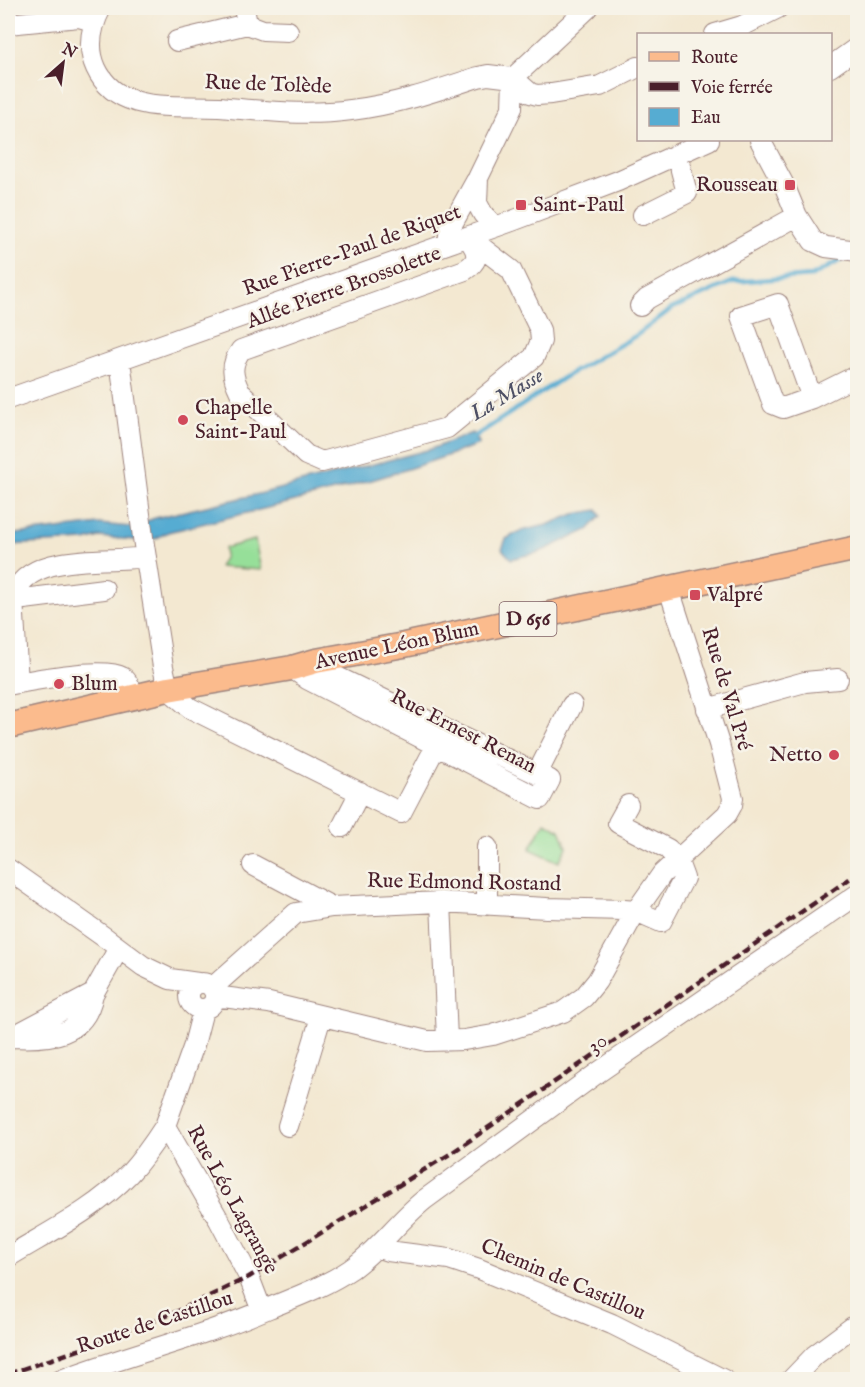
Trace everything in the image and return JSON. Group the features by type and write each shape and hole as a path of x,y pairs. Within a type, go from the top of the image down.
{"main road":[{"name":"Avenue Léon Blum","path":"8,726 168,689 292,669 325,668 415,643 858,548"}],"street":[{"path":"513,78 588,8"},
{"path":"718,33 742,26 778,8"},
{"path":"8,24 97,14"},
{"name":"Rue de Tolède","path":"97,14 90,44 99,75 123,98 136,103 283,112 350,110 422,96 478,76 513,78"},
{"path":"177,41 245,16 263,30 288,31"},
{"path":"832,66 858,47"},
{"path":"513,78 530,93 551,94 600,86 637,68"},
{"path":"448,243 450,228 478,178 512,108 513,78"},
{"name":"Rue Pierre-Paul de Riquet","path":"8,399 618,181 706,141"},
{"path":"761,141 785,187 797,216 813,241 826,247 858,251"},
{"path":"643,215 687,193 677,155"},
{"path":"478,178 477,203 494,226"},
{"path":"640,306 647,299 797,216"},
{"name":"Allée Pierre Brossolette","path":"475,242 511,270 540,330 541,341 534,357 447,428 322,462 306,455 240,392 235,382 232,366 241,350 465,270 473,266 476,260 475,242"},
{"path":"819,394 778,304 741,316 773,404 783,408 819,394 858,375"},
{"path":"120,360 145,551 168,689 190,708 401,813 436,746"},
{"path":"135,696 125,678 112,673 66,676 13,684 13,598 15,590 24,578 44,567 111,558 131,559 145,551"},
{"path":"13,598 24,599 104,589"},
{"name":"Rue de Val Pré","path":"669,589 733,798 727,814 677,859"},
{"name":"Rue Ernest Renan","path":"292,669 307,679 540,799 550,780 325,668"},
{"path":"707,709 805,682 838,679"},
{"path":"537,774 572,705"},
{"path":"342,826 360,792"},
{"path":"11,877 143,966 204,996 269,1003 427,1041 464,1040 493,1035 563,1012 584,997 597,981 636,911 662,874 677,859 668,849 618,824 628,805"},
{"path":"487,847 488,905"},
{"name":"Rue Edmond Rostand","path":"296,913 332,906 441,902 636,911 661,922 684,878 677,859"},
{"path":"253,865 332,906"},
{"path":"204,996 296,913 292,886"},
{"name":"30","path":"262,1311 344,1274 376,1247 424,1200 596,1074 858,894"},
{"path":"441,902 447,1039"},
{"path":"10,1038 40,1020 93,994 119,948"},
{"name":"Rue Léo Lagrange","path":"204,996 194,1045 165,1126 249,1277 262,1311"},
{"path":"288,1126 321,1017"},
{"path":"8,1257 78,1214 128,1175 165,1126"},
{"name":"Chemin de Castillou","path":"376,1247 388,1251 449,1259 479,1269 612,1324 724,1380"},
{"name":"Route de Castillou","path":"61,1380 244,1320 262,1311"},
{"path":"791,1380 815,1354 858,1323"}],"green space":[{"path":"255,540 261,570 219,567 225,556 224,548"},
{"path":"545,822 560,830 567,847 559,862 530,849"}],"water":[{"path":"472,433 479,444 441,458 325,493 168,532 155,539 99,537 85,541 8,545 8,535 99,524 131,527 155,518 263,493 431,449"},
{"path":"597,510 601,516 588,530 540,552 511,559 502,549 506,539 520,531 547,525 574,514"}],"waterway":[{"name":"La Masse","path":"471,439 563,378 637,335 671,309 732,282 812,276 848,256"}],"railway":[{"path":"8,1374 102,1342 176,1312 249,1277 450,1154 858,873"}],"place":[{"name":"Rousseau","path":"790,185"},
{"name":"Saint-Paul","path":"521,205"},
{"name":"Chapelle Saint-Paul","path":"183,420"},
{"name":"Valpré","path":"695,595"},
{"name":"Blum","path":"59,684"},
{"name":"Netto","path":"834,755"}]}
